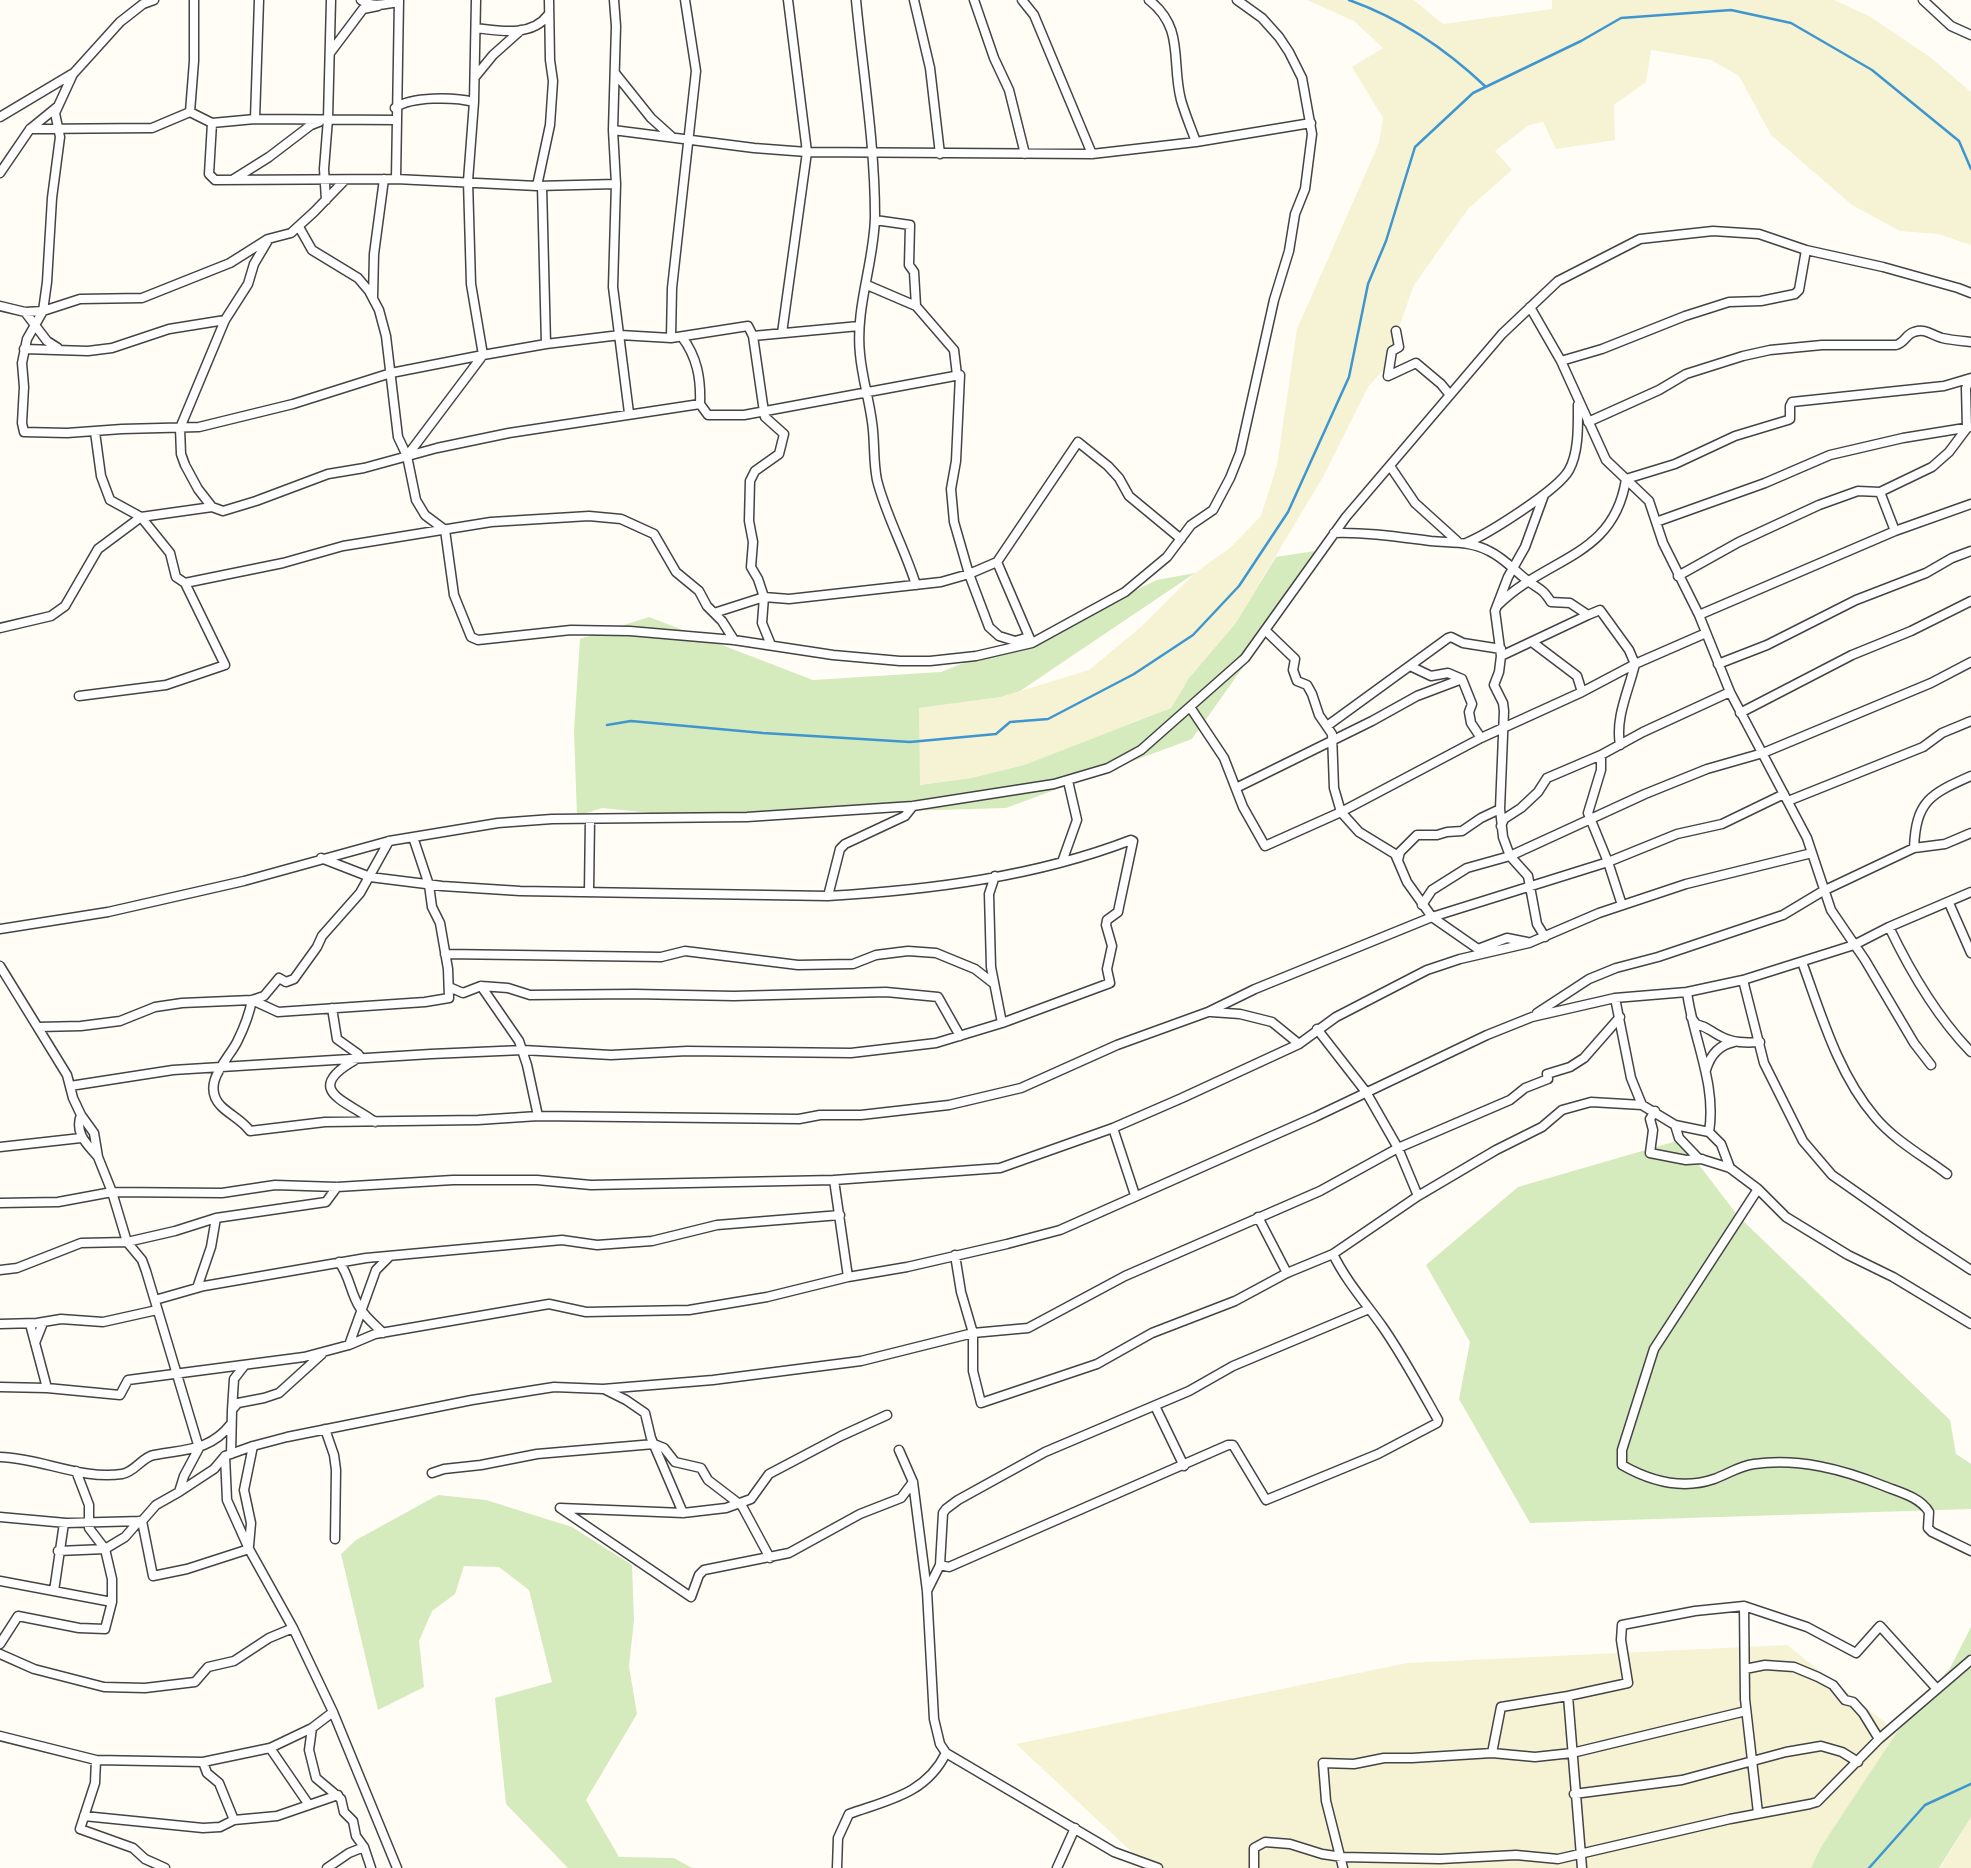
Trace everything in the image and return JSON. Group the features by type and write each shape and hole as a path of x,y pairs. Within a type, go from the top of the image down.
{"street":[{"path":"154,0 143,4 120,22 73,74 58,106 55,119 60,137 43,311 24,349 24,432 199,427 293,404 391,373 483,355 620,335 682,337 743,325 751,328 765,417 784,434 779,454 755,471 750,481 749,520 753,542 751,567 764,597 762,623 771,645"},
{"path":"190,111 194,61 194,0"},
{"path":"255,119 259,0"},
{"path":"326,200 324,180 331,0"},
{"path":"361,0 366,4 378,6"},
{"path":"407,456 483,355 471,284 468,181 474,102 476,0"},
{"path":"546,344 539,186 550,125 553,80 549,0"},
{"path":"614,0 613,286 629,413"},
{"path":"671,338 671,288 696,71 685,0"},
{"path":"782,334 807,152 788,0"},
{"path":"856,0 874,153 875,220 859,326 860,355 872,421 878,481 916,585"},
{"path":"914,0 930,68 940,154"},
{"path":"974,0 994,58 1009,90 1025,154"},
{"path":"1021,0 1034,15 1092,154"},
{"path":"1149,0 1159,8 1174,35 1181,99 1196,142"},
{"path":"299,226 312,250 358,278 374,300 386,336 398,437 407,456 416,500 425,515 445,530 454,596 471,637 478,640 571,630 639,632 734,640 802,652 900,661 976,656 1030,640 1125,592 1167,556 1191,525 1213,510 1240,453 1274,300 1289,251 1295,214 1305,190 1311,123 1302,78 1289,52 1262,18 1237,0"},
{"path":"1923,0 1951,26 1971,35"},
{"path":"329,53 363,9 399,1 395,108 396,179"},
{"path":"475,28 521,30 541,25 548,15"},
{"path":"475,77 493,55 521,30"},
{"path":"615,73 651,118 672,137"},
{"path":"0,117 73,74"},
{"path":"395,108 404,102 443,99 474,102"},
{"path":"0,173 30,129 58,106"},
{"path":"190,111 212,123 255,119 396,120"},
{"path":"30,129 152,128 190,111"},
{"path":"232,180 269,157 311,125 328,119"},
{"path":"212,123 209,174 215,180 396,179 539,186 615,184"},
{"path":"613,130 807,152 1092,154 1196,142 1311,123"},
{"path":"374,300 374,254 384,179"},
{"path":"0,306 25,312 43,311 80,299 142,298 230,263 268,239 291,233 344,181"},
{"path":"875,220 910,223 909,265 914,272 915,306"},
{"path":"0,929 108,912 244,881 389,841 498,823 747,817 913,806 1068,781 1108,768 1141,750 1245,658 1335,533 1390,466 1502,334 1558,281 1640,239 1713,231 1767,236 1806,250 1883,267 1971,293"},
{"path":"212,507 185,465 181,454 180,428 225,320 248,284 254,264 268,239"},
{"path":"1561,361 1602,349 1685,316 1729,302 1795,294 1799,290 1806,250"},
{"path":"867,285 915,306 954,350 957,375"},
{"path":"1530,307 1561,361 1606,460 1649,501 1663,543 1699,615 1730,692 1786,797 1812,853 1823,891 1835,917 1914,1043 1931,1065"},
{"path":"25,312 47,341 59,348"},
{"path":"24,349 88,351 112,348 169,329 225,320"},
{"path":"753,337 859,326"},
{"path":"1587,422 1659,390 1686,374 1770,350 1822,345 1896,345 1902,344 1910,333 1926,330 1938,337 1971,342"},
{"path":"1396,331 1399,348 1392,351 1388,376 1416,363 1450,395"},
{"path":"682,337 694,352 700,404 708,415 764,412 866,391 962,376 951,506 969,574 989,627 999,636 1016,641 1030,640"},
{"path":"1626,479 1675,464 1735,436 1788,421 1792,402 1944,386 1970,378"},
{"path":"1678,576 1739,542 1819,505 1858,491 1880,492 1910,479 1942,460 1969,427 1966,388 1970,378"},
{"path":"1462,542 1484,535 1544,495 1570,468 1578,427 1578,400"},
{"path":"0,628 58,612 65,606 97,548 141,517 212,507 223,511 328,474 364,468 509,433 700,404"},
{"path":"1656,522 1765,483 1830,455 1903,438 1969,427"},
{"path":"79,696 166,685 225,665 185,583 176,577 170,553 141,517 110,500 101,476 95,432"},
{"path":"714,613 764,597 789,599 941,582 997,562 1078,442 1119,478 1129,496 1181,539"},
{"path":"1390,466 1415,503 1462,542"},
{"path":"1497,605 1528,581 1595,541 1618,512 1626,479"},
{"path":"1880,492 1895,531"},
{"path":"1544,495 1525,547 1508,576 1497,605 1494,619 1501,652 1499,672 1494,685 1503,703 1501,826 1510,856 1528,876 1537,924 1545,937"},
{"path":"1699,615 1895,531 1971,504"},
{"path":"185,583 283,563 343,546 491,522 589,516 621,519 654,534 676,572 699,590 707,606 722,621 734,640"},
{"path":"1335,533 1462,542 1489,551 1542,589 1551,602 1566,602 1588,615"},
{"path":"1718,664 1767,645 1856,600 1926,573 1971,551"},
{"path":"997,562 1030,640"},
{"path":"1740,713 1853,655 1911,631 1971,601"},
{"path":"1327,726 1451,637 1462,643 1501,652 1532,642 1600,610 1629,650 1635,664 1622,704 1618,734 1620,745"},
{"path":"1266,631 1295,659 1293,670 1297,681 1307,685 1319,715 1334,740 1334,788 1340,813 1359,832 1395,854 1407,882 1432,917 1478,949 1507,938 1529,943"},
{"path":"1190,707 1224,758 1243,807 1265,846 1340,813 1481,738 1706,633"},
{"path":"1532,642 1577,676 1582,692"},
{"path":"1422,905 1432,890 1467,868 1510,856 1707,769 1763,753 1931,684 1971,662"},
{"path":"1410,666 1431,676 1448,673 1462,679 1472,704 1469,712 1471,723 1481,738"},
{"path":"1236,788 1417,696 1462,679"},
{"path":"1501,826 1504,819 1538,792 1547,778 1601,755 1730,692"},
{"path":"252,1000 249,1017 237,1042 218,1068 215,1079 219,1105 242,1120 250,1131 325,1122 478,1121 538,1116 799,1119 949,1105 1021,1087 1117,1045 1208,1012 1255,989 1432,917 1608,862 1677,834 1722,824 1786,797 1923,747 1942,733 1971,721"},
{"path":"1601,755 1601,770 1587,813 1608,862 1622,905"},
{"path":"1914,848 1915,822 1929,799 1971,776"},
{"path":"1062,862 1077,820 1068,781"},
{"path":"828,896 840,849 845,844 905,816 913,806"},
{"path":"1398,860 1400,852 1417,835 1462,831 1500,809"},
{"path":"589,891 590,819"},
{"path":"1532,1017 1589,979 1783,915 1823,891 1914,848 1945,844 1971,834"},
{"path":"252,1000 278,1012 446,1000 450,995 440,923 432,907 429,885 413,837"},
{"path":"70,1086 173,1070 359,1058 523,1050 611,1055 687,1051 851,1053 936,1043 1002,1023 1111,982 1107,969 1112,946 1106,925 1107,920 1118,912 1133,841 1130,839 1093,854 1062,862 995,876 828,896 520,891 429,885 370,877 321,859"},
{"path":"38,1027 81,1026 120,1021 155,1007 252,1000 264,996 279,978 286,982 294,979 322,936 360,893 389,841"},
{"path":"0,1203 58,1202 112,1192 222,1194 275,1185 337,1186 453,1180 537,1180 592,1185 834,1180 1000,1168 1113,1128 1299,1044 1336,1017 1427,970 1460,959 1529,943 1622,905 1686,884 1812,853"},
{"path":"995,876 989,894 991,967 1002,1023"},
{"path":"0,1387 47,1388 120,1395 128,1380 244,1366 323,1352 383,1333 549,1304 586,1312 689,1310 767,1297 1007,1244 1060,1230 1315,1117 1487,1035 1532,1017 1615,998 1688,992 1743,980 1854,945 1971,892"},
{"path":"1949,903 1971,953"},
{"path":"1889,927 1920,985 1950,1030 1971,1052"},
{"path":"445,954 660,957 685,951 798,965 853,964 876,955 908,951 936,953 975,969 993,983"},
{"path":"1802,962 1838,1055 1855,1089 1875,1118 1888,1131 1947,1174"},
{"path":"0,965 67,1075 81,1115 94,1133 98,1157 127,1242 142,1260 198,1448 179,1492"},
{"path":"1743,980 1765,1063 1803,1141 1832,1175 1971,1270"},
{"path":"449,987 463,993 481,986 508,988 530,995 734,996 886,992 932,995 939,999 960,1036"},
{"path":"481,986 523,1050 538,1116"},
{"path":"1688,992 1690,1017 1706,1070 1712,1114 1709,1132"},
{"path":"1615,998 1631,1079 1642,1105"},
{"path":"332,1008 337,1039 358,1054 359,1058"},
{"path":"1208,1012 1240,1014 1272,1022 1299,1044"},
{"path":"58,1551 105,1549 133,1530 156,1505 214,1469 228,1455 253,1446 325,1429 554,1387 603,1389 713,1380 861,1361 973,1333 1028,1328 1125,1276 1320,1191 1398,1148 1510,1100 1525,1088 1548,1079 1547,1074 1570,1067 1584,1058 1620,1017"},
{"path":"1690,1017 1696,1024 1710,1027 1720,1036 1734,1042"},
{"path":"1317,1029 1366,1092 1398,1148 1418,1196"},
{"path":"1706,1070 1714,1053 1727,1044 1760,1042"},
{"path":"359,1058 337,1070 330,1086 331,1092 345,1105 364,1113 375,1122"},
{"path":"955,1255 961,1292 973,1333 973,1371 981,1403 1097,1364 1152,1333 1235,1301 1287,1273 1333,1254 1418,1196 1496,1150 1542,1127 1562,1110 1591,1102 1642,1105 1675,1125 1709,1132 1721,1144 1730,1168"},
{"path":"1655,1111 1650,1119 1653,1130 1650,1153 1686,1160 1705,1159"},
{"path":"81,1115 78,1122 81,1138 98,1157"},
{"path":"1675,1125 1679,1138 1698,1158 1730,1168 1758,1189 1786,1217 1971,1324"},
{"path":"1113,1128 1135,1195"},
{"path":"0,1147 81,1138"},
{"path":"834,1180 848,1277"},
{"path":"0,1270 17,1268 81,1242 127,1242 216,1218 326,1202 337,1186"},
{"path":"1758,1189 1654,1349 1622,1450 1622,1465 1646,1476 1680,1485 1701,1482 1740,1466 1757,1464 1807,1462 1834,1468 1871,1480 1922,1503 1929,1512 1928,1528 1932,1532 1971,1551"},
{"path":"155,1300 197,1288 339,1262 562,1240 597,1245 652,1241 717,1225 840,1215"},
{"path":"1258,1217 1287,1273"},
{"path":"197,1288 211,1247 216,1218"},
{"path":"940,1565 949,1567 1230,1444 1266,1500 1269,1500 1378,1454 1437,1423 1438,1420 1419,1385 1343,1275 1333,1254"},
{"path":"349,1345 376,1270 390,1257"},
{"path":"339,1262 347,1273 349,1285 360,1309 383,1333"},
{"path":"927,1591 940,1565 943,1513 983,1485 1045,1452 1189,1391 1233,1366 1369,1309"},
{"path":"0,1324 43,1323 61,1319 103,1322 157,1310"},
{"path":"35,1343 43,1323"},
{"path":"30,1324 47,1388"},
{"path":"232,1410 238,1403 279,1393 323,1352"},
{"path":"244,1366 234,1379 227,1500 333,1712 397,1868"},
{"path":"603,1389 645,1413 654,1444 683,1513"},
{"path":"1155,1406 1184,1466"},
{"path":"887,1415 769,1474 751,1499 710,1511 683,1513 560,1508 691,1598 699,1575 704,1570 789,1553 860,1514 901,1498 913,1482"},
{"path":"0,1457 103,1475 126,1474 149,1455 198,1448 222,1436 231,1424"},
{"path":"325,1429 336,1470 335,1538"},
{"path":"432,1473 537,1454 654,1444 664,1448 676,1462 701,1468 708,1480 746,1511 770,1558"},
{"path":"249,1548 251,1522 244,1490 253,1446"},
{"path":"900,1450 913,1482 927,1591 934,1719 940,1744 946,1753 1114,1852 1158,1868"},
{"path":"0,1644 18,1616 104,1630 112,1602 111,1579 105,1549 92,1533 88,1522 89,1505 76,1471"},
{"path":"0,1517 64,1523 140,1521"},
{"path":"140,1521 153,1576 187,1569 249,1548"},
{"path":"54,1591 64,1523"},
{"path":"0,1581 112,1602"},
{"path":"1744,1606 1746,1711 1758,1813"},
{"path":"1492,1753 1501,1707 1628,1683 1621,1640 1622,1625 1695,1611 1744,1606 1760,1609 1807,1628 1856,1653 1878,1627 1882,1626 1937,1689"},
{"path":"0,1654 34,1669 104,1687 145,1688 195,1682 208,1667 234,1661 269,1638 293,1628"},
{"path":"1254,1868 1254,1848 1265,1842 1290,1844 1342,1857 1440,1859 1516,1855 1558,1859 1817,1802 1879,1739 1971,1660"},
{"path":"1745,1669 1765,1665 1794,1667 1818,1677 1833,1685 1845,1700 1853,1702 1879,1739"},
{"path":"1568,1696 1582,1868"},
{"path":"1343,1868 1330,1822 1322,1764 1492,1753 1535,1757 1572,1753 1746,1711"},
{"path":"0,1736 59,1753 96,1760 203,1762 270,1748 312,1728 333,1712"},
{"path":"312,1728 309,1750 316,1778 338,1795 345,1816 353,1821 356,1836 364,1847 371,1868"},
{"path":"1574,1794 1658,1784 1821,1746 1842,1752 1858,1762"},
{"path":"270,1748 309,1805"},
{"path":"837,1868 838,1838 849,1814 910,1793 940,1765 946,1753"},
{"path":"96,1760 95,1783 80,1829 133,1848 145,1859 165,1868"},
{"path":"203,1762 206,1773 219,1783 234,1820"},
{"path":"84,1816 203,1828 220,1827 234,1820 277,1815 338,1795"},
{"path":"1056,1868 1075,1828"},
{"path":"327,1868 349,1853 364,1847"}],"shaded area":[{"path":"1307,0 1414,0 1443,24 1552,9 1552,0 1834,0 1871,17 1930,57 1971,92 1971,245 1938,234 1900,231 1852,205 1771,135 1739,76 1711,60 1651,50 1646,82 1614,105 1615,140 1556,149 1543,122 1529,125 1495,151 1512,170 1468,209 1414,285 1384,369 1368,387 1323,477 1235,624 1189,678 1171,708 1024,765 971,778 919,785 919,708 1001,697 1089,670 1142,626 1195,573 1231,547 1261,516 1277,465 1297,329 1379,143 1383,118 1352,67 1383,48 1354,21"},
{"path":"1787,1645 1897,1732 1818,1868 1149,1868 1016,1744 1407,1663"},
{"path":"1971,1817 1971,1868 1940,1868"}],"green space":[{"path":"1315,551 1309,574 1192,739 1006,808 693,817 602,808 577,816 574,731 580,639 649,617 813,680 941,672 1077,618 1157,580 1195,573 1020,691 1001,697 919,708 920,785 971,778 1024,765 1171,708 1189,678 1235,624 1276,557"},
{"path":"1680,1140 1738,1216 1950,1420 1956,1454 1971,1464 1971,1509 1530,1523 1459,1399 1470,1342 1426,1265 1518,1187"},
{"path":"438,1495 486,1500 572,1527 632,1565 634,1620 629,1666 637,1714 586,1800 619,1857 674,1858 692,1868 568,1868 506,1804 495,1698 552,1682 529,1590 499,1567 464,1566 455,1594 432,1611 419,1641 424,1687 378,1710 341,1554 356,1540"},
{"path":"1971,1627 1971,1817 1939,1868 1811,1868 1821,1847 1897,1732 1950,1668"}],"waterway":[{"path":"1349,0 1368,7 1422,36 1486,87"},
{"path":"607,725 631,721 910,742 996,734 1010,722 1048,719 1134,674 1193,635 1239,586 1288,512 1349,377 1368,284 1386,241 1415,147 1473,93 1581,41 1621,18 1731,10 1791,23 1872,70 1959,141 1971,169"},
{"path":"1869,1868 1925,1805 1971,1784"}]}
